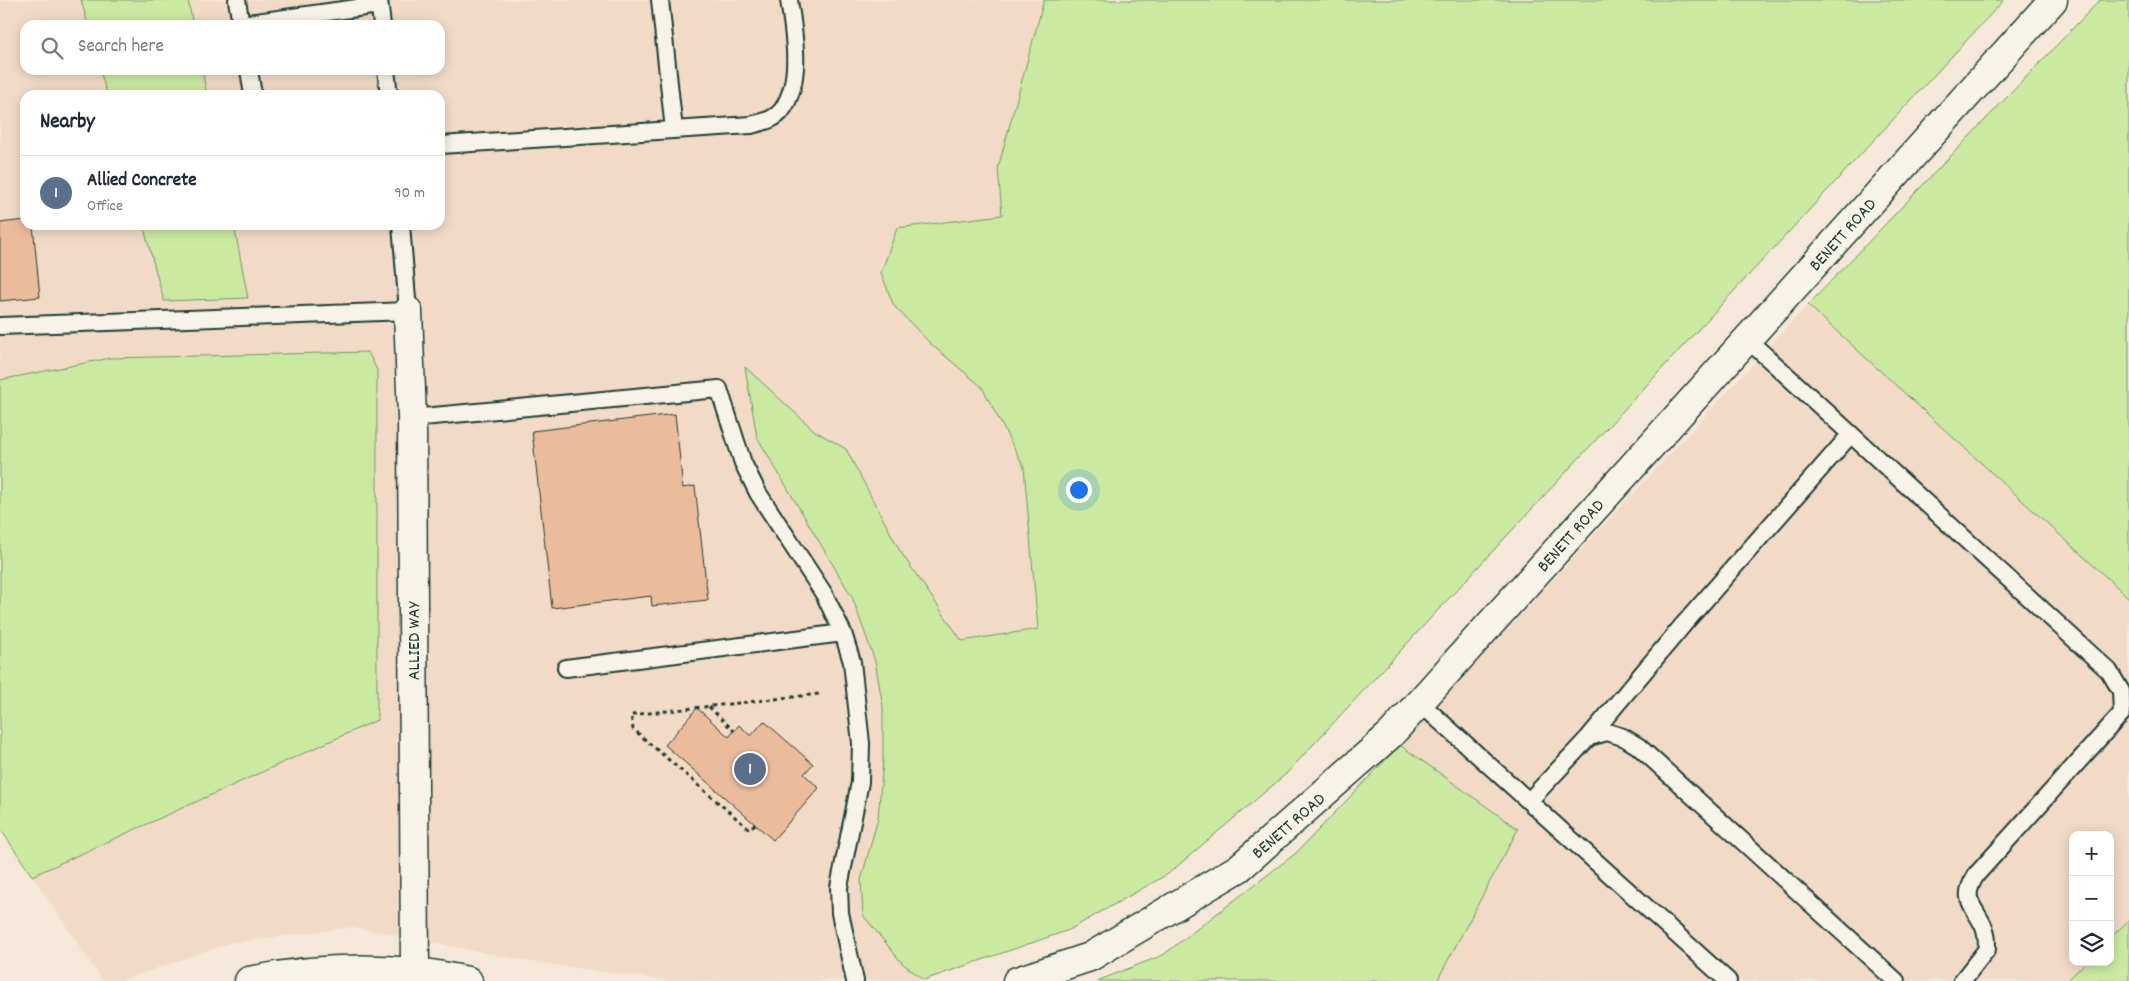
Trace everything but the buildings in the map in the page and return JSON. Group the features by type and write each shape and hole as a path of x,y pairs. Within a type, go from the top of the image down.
{"street":[{"name":"BENETT ROAD","path":"1017,981 1090,957 1239,868 1391,734 2053,0"},
{"name":"ALLIED WAY","path":"408,311 412,418 414,976"},
{"path":"249,981 280,974 348,970 468,981"}],"lane":[{"path":"237,0 240,20"},
{"path":"660,0 674,130"},
{"path":"445,145 751,125 770,120 781,111 790,94 794,70 794,39 789,0"},
{"path":"267,20 379,3 381,20"},
{"path":"250,75 252,90"},
{"path":"387,75 388,90"},
{"path":"0,326 408,311 401,230"},
{"path":"1747,339 2109,671 2121,691 2122,713 1976,875 1969,887 1967,896 1984,927 1987,949 1962,981"},
{"path":"412,418 719,389 743,463 758,493 824,594 843,633 852,662 861,743 860,782 839,887 840,913 855,981"},
{"path":"1530,801 1589,737 1851,434"},
{"path":"566,668 843,633"},
{"path":"1420,703 1728,981"},
{"path":"1589,737 1607,732 1623,737 1638,746 1896,981"}],"path":[{"path":"755,824 749,829 633,729 631,715 819,694"},
{"path":"709,706 734,731"}],"shaded area":[{"path":"0,0 1044,0 998,168 1038,629 1069,930 924,980 670,981 526,961 353,927 230,943 120,981 103,981 0,828"},
{"path":"1808,305 2129,598 2129,920 2114,934 2114,831 2069,831 2069,966 2082,966 2067,981 1437,981 1518,829 1400,745"}],"green space":[{"path":"81,0 188,0 192,20 87,20"},
{"path":"1044,0 2004,0 1286,774 1168,874 1069,930 924,980 902,963 863,915 861,880 878,818 883,762 883,707 875,661 852,597 757,437 745,367 815,431 846,449 900,551 962,641 1038,629 1024,467 982,387 932,345 894,306 881,273 897,228 1002,215 998,168"},
{"path":"2100,0 2129,0 2129,598 1808,305"},
{"path":"101,75 203,75 206,90 106,90"},
{"path":"144,230 235,230 248,298 164,301"},
{"path":"368,352 377,370 377,720 32,876 0,828 0,380 110,358"},
{"path":"1400,745 1518,829 1437,981 1097,981 1163,955 1296,853"},
{"path":"2129,920 2129,981 2067,981 2082,966 2114,966 2114,934"}],"place":[{"name":"Allied Concrete","path":"750,769"}]}
